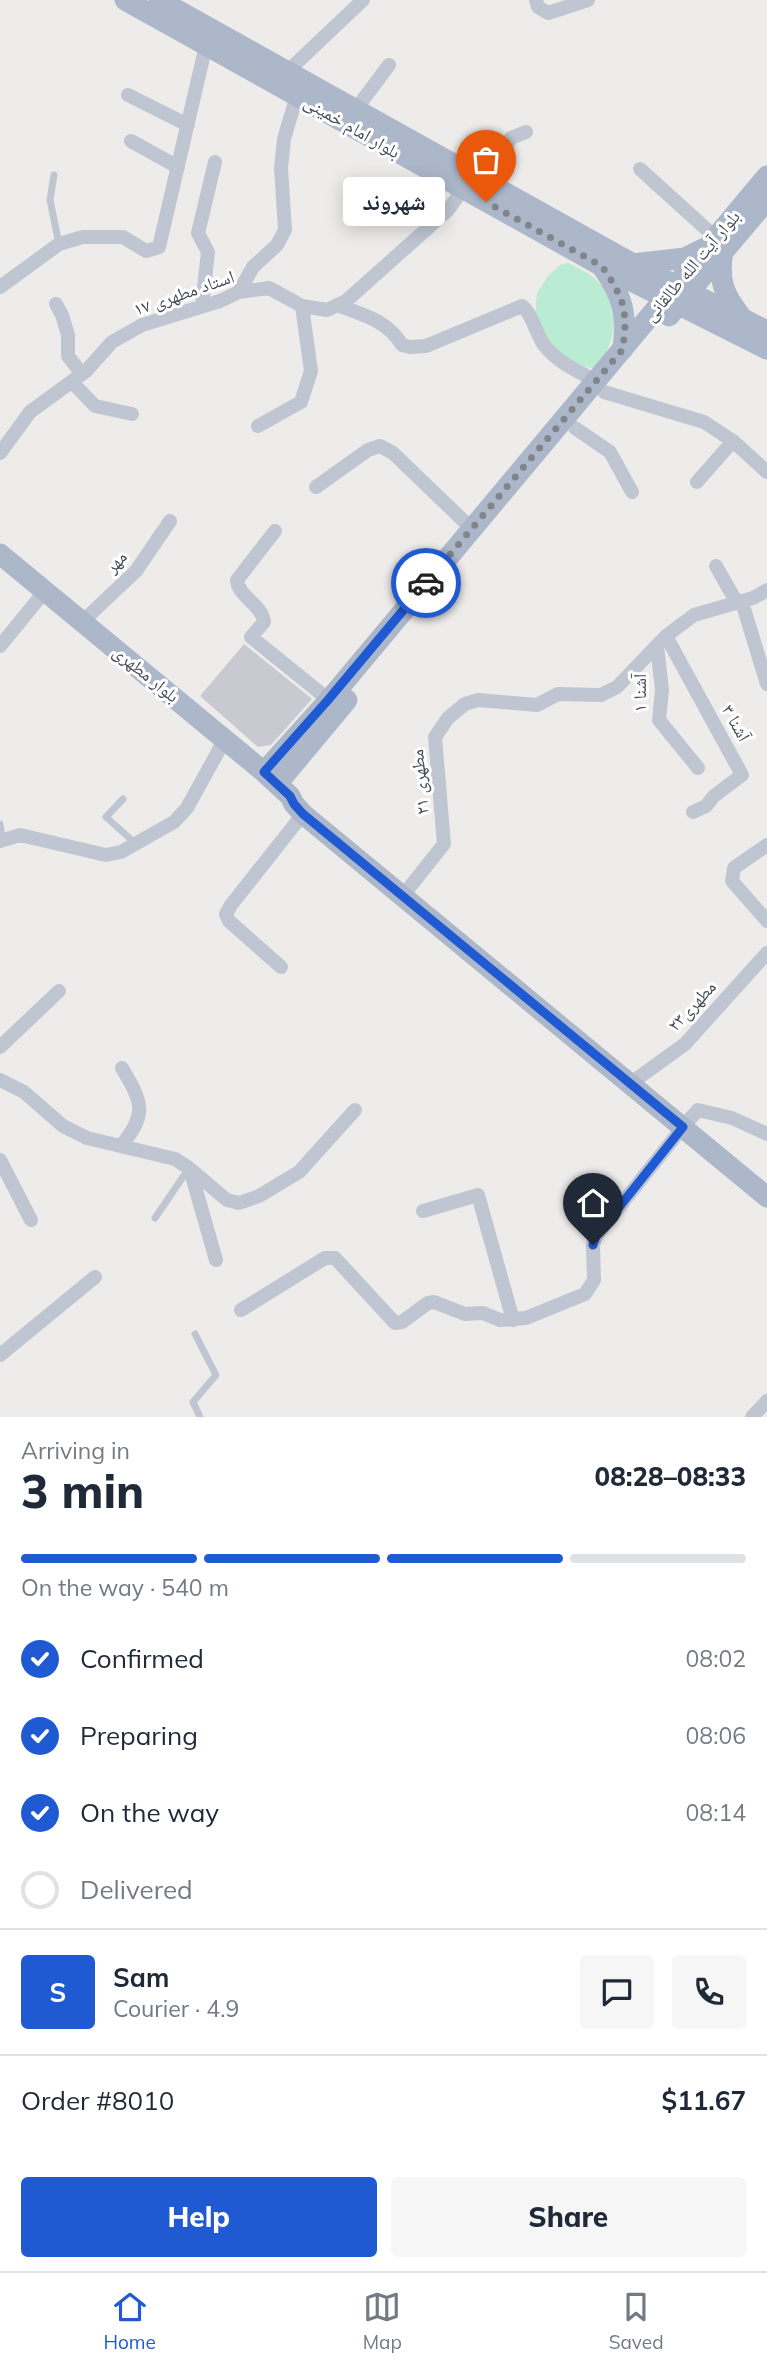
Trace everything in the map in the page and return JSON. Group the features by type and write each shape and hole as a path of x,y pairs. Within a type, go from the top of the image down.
{"main road":[{"name":"بلوار امام خمینی","path":"125,0 297,95 633,264 677,295 767,349"},
{"name":"بلوار امام خمینی","path":"159,0 356,109 602,266 767,331"},
{"name":"بلوار آیت الله طالقانی","path":"277,784 539,460 677,295 767,176"},
{"name":"بلوار آیت الله طالقانی","path":"716,245 767,200"},
{"path":"633,264 685,258 716,245 723,288 744,321"},
{"path":"602,266 624,307 623,349"},
{"name":"بلوار آیت الله طالقانی","path":"277,784 328,700 472,528 539,460 575,428 623,349 677,295"},
{"name":"بلوار مطهری","path":"0,554 277,784 300,800 338,837 686,1124 767,1184"},
{"name":"بلوار مطهری","path":"277,784 303,814 409,888 638,1077 767,1197"}],"street":[{"path":"288,71 363,0"},
{"path":"536,0 538,6 548,13 588,0"},
{"path":"0,287 59,244 83,237 123,237 146,251 159,247 206,45"},
{"path":"356,109 389,65"},
{"path":"128,95 188,125"},
{"path":"239,292 254,267 277,245 285,230 281,168 284,138 297,95"},
{"path":"337,305 346,301 448,210 511,138 526,132"},
{"path":"131,141 178,167"},
{"path":"202,306 208,251 198,233 215,162"},
{"path":"640,169 716,245"},
{"name":"استاد مطهری ۱۷","path":"0,453 30,412 77,378 112,342 142,325 220,301 239,292 269,288 302,306 327,310 337,305"},
{"path":"56,304 68,335 68,356 77,378 95,406 132,414"},
{"path":"337,305 383,323 395,333 402,345 410,347 426,346 522,306 528,310 535,331 546,347 561,362 600,387 704,422 733,441 767,472"},
{"path":"258,426 301,402 311,371 302,306"},
{"path":"575,428 610,452 632,492"},
{"path":"697,482 733,441"},
{"path":"316,487 368,450 380,446 393,453 472,528"},
{"name":"مهر","path":"82,622 136,572 170,521"},
{"path":"275,531 237,579 237,587 263,614 264,622 251,636 328,700"},
{"path":"716,566 744,601 763,657 767,684"},
{"name":"مطهری ۲۱","path":"409,888 444,844 435,737 447,718 465,704 478,700 537,705 558,694 601,695 617,687 662,641 694,615 744,601 767,590"},
{"path":"0,646 45,591"},
{"name":"آشنا ۱","path":"662,641 659,720 698,768"},
{"name":"آشنا ۳","path":"662,641 742,775 714,796 706,806 693,812"},
{"path":"1,835 20,835 106,855 121,852 174,822 187,807 225,739"},
{"path":"281,967 229,921 226,914 303,814"},
{"path":"767,845 734,868 733,881 767,921"},
{"name":"مطهری۲۳","path":"638,1077 685,1044 767,953"},
{"path":"0,1046 59,990"},
{"path":"121,1146 136,1124 139,1102 122,1068"},
{"path":"0,1080 24,1092 63,1126 88,1138 175,1159 227,1200 239,1203 259,1196 299,1172 355,1111"},
{"path":"241,1310 325,1258 335,1258 395,1323 402,1322 428,1303 434,1302 465,1314 483,1313 500,1320 526,1318 585,1294 594,1280 593,1245 596,1236 698,1110 732,1118 767,1134"},
{"path":"0,1160 31,1220"},
{"path":"189,1168 216,1260"},
{"path":"424,1211 478,1195 513,1320"},
{"path":"0,1355 95,1277"},
{"path":"752,1417 767,1401"}],"lane":[{"path":"54,175 50,200 59,244"},
{"path":"123,799 106,817 135,844"},
{"path":"155,1218 189,1168"},
{"path":"195,1334 216,1375 193,1402 200,1417"}],"green space":[{"path":"568,263 597,280 611,304 611,339 601,360 593,368 576,366 554,352 535,317 537,293 548,276 560,265"}],"building":[{"path":"244,644 312,699 271,745 258,747 200,696"}],"way so far":[{"path":"426,583 623,349 624,307 602,266 486,202"}],"place":[{"name":"شهروند","path":"486,202"}],"route":[{"path":"426,583 264,772 290,796 303,814 683,1127 596,1236 593,1245"}]}
